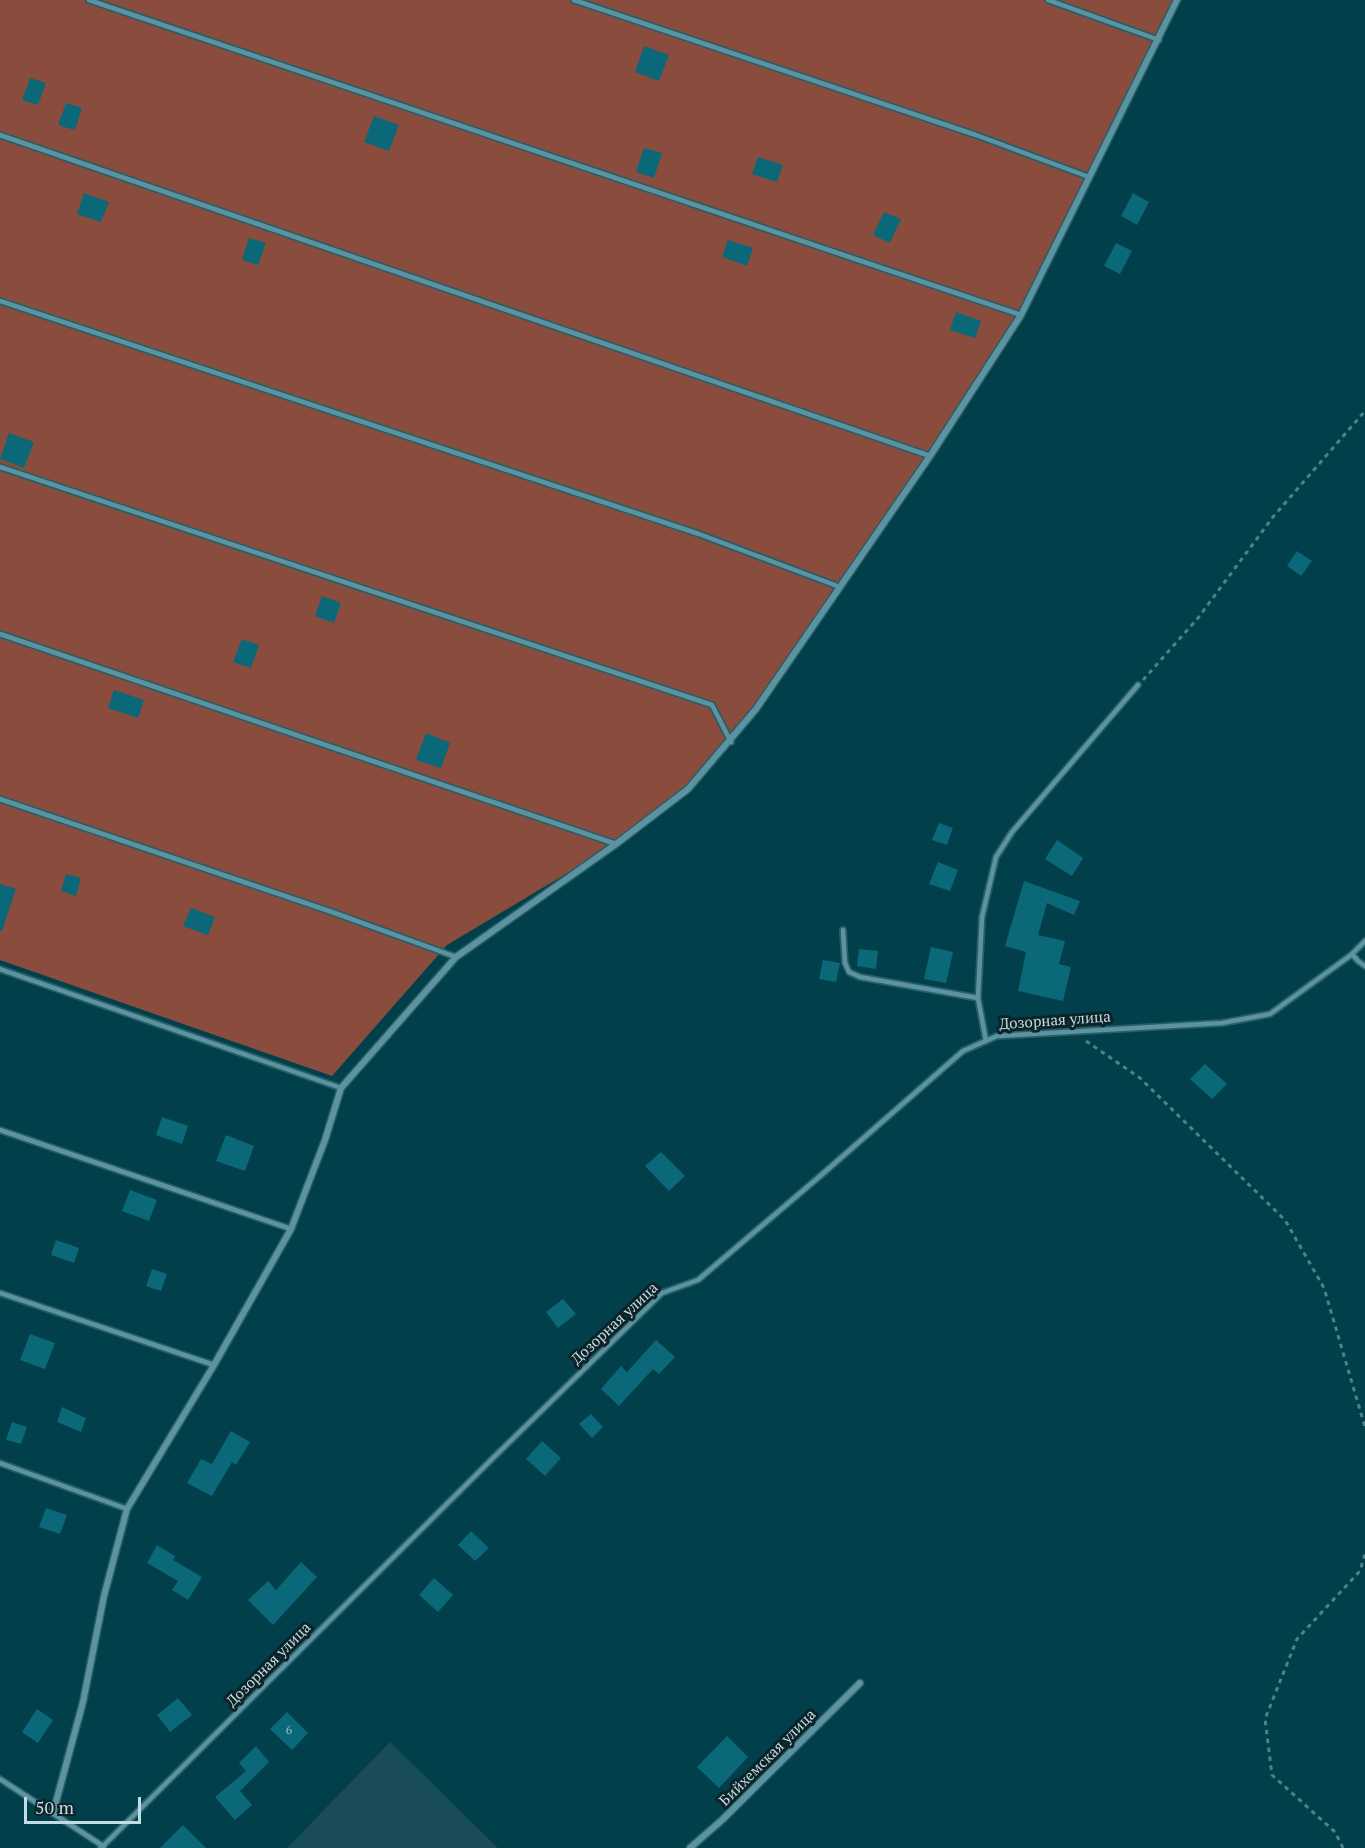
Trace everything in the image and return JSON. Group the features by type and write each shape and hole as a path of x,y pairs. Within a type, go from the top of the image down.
{"street":[{"path":"53,1813 83,1702 104,1596 127,1509 214,1365 291,1229 325,1140 341,1088 456,957 616,844 688,789 756,709 930,456 1022,315 1178,0"},
{"name":"Бийхемская улица","path":"690,1848 722,1820 860,1683"}],"lane":[{"path":"89,0 1022,315"},
{"path":"574,0 976,135 1089,177"},
{"path":"1048,0 1159,40"},
{"path":"0,135 930,456"},
{"path":"0,301 699,534 840,587"},
{"path":"0,467 712,705 730,741"},
{"path":"0,634 616,844"},
{"path":"986,1041 978,998 982,917 996,857 1012,832 1138,685"},
{"path":"0,800 332,912 456,957"},
{"path":"843,930 849,972 860,978 978,998"},
{"name":"Дозорная улица","path":"102,1847 662,1293 698,1280 963,1051 997,1036 1222,1023 1270,1014 1365,941"},
{"path":"1351,954 1365,966"},
{"path":"0,969 341,1088"},
{"path":"0,1130 291,1229"},
{"path":"0,1293 214,1365"},
{"path":"0,1463 127,1509"},
{"path":"0,1779 102,1847"}],"path":[{"path":"1138,685 1198,618 1273,517 1365,411"},
{"path":"1073,1032 1140,1078 1285,1220 1324,1288 1365,1426"},
{"path":"1343,1848 1335,1832 1272,1775 1265,1719 1297,1639 1360,1571 1365,1554"}],"shaded area":[{"path":"0,0 1177,0 1021,315 756,709 688,789 616,844 447,945 332,1076 0,960"},
{"path":"390,1742 498,1848 287,1848"}],"building":[{"path":"644,46 669,55 659,81 635,72"},
{"path":"30,78 46,83 38,105 22,100"},
{"path":"66,103 82,108 75,130 58,125"},
{"path":"374,116 399,125 389,151 364,142"},
{"path":"644,148 662,153 654,178 636,172"},
{"path":"758,157 783,165 777,182 752,174"},
{"path":"84,193 109,202 101,222 77,214"},
{"path":"1133,193 1149,202 1137,225 1121,216"},
{"path":"884,212 901,219 890,243 873,235"},
{"path":"249,238 266,243 258,265 242,260"},
{"path":"728,240 753,248 747,266 722,257"},
{"path":"1116,243 1132,251 1120,274 1104,266"},
{"path":"956,312 981,321 975,338 950,330"},
{"path":"9,433 34,442 24,468 0,459"},
{"path":"1297,551 1312,561 1301,576 1287,566"},
{"path":"322,596 341,603 334,623 315,616"},
{"path":"242,639 259,645 251,668 233,662"},
{"path":"114,690 144,700 138,718 108,708"},
{"path":"426,733 450,743 441,768 416,760"},
{"path":"939,823 953,828 947,845 932,840"},
{"path":"1057,840 1083,858 1072,876 1045,859"},
{"path":"938,862 958,870 950,891 929,884"},
{"path":"66,874 81,878 76,896 61,891"},
{"path":"1024,881 1080,901 1074,915 1047,903 1038,935 1065,941 1059,964 1071,967 1063,1001 1018,991 1026,952 1005,946"},
{"path":"0,884 16,889 2,931 0,931"},
{"path":"191,908 215,917 208,935 183,926"},
{"path":"931,947 953,952 946,983 924,979"},
{"path":"859,949 878,951 876,969 857,966"},
{"path":"823,960 840,963 836,982 819,979"},
{"path":"1205,1064 1227,1084 1212,1099 1190,1079"},
{"path":"162,1117 188,1126 182,1144 156,1135"},
{"path":"226,1135 254,1146 245,1171 216,1161"},
{"path":"661,1152 685,1176 669,1191 645,1166"},
{"path":"130,1190 157,1200 149,1221 122,1211"},
{"path":"56,1240 79,1248 74,1263 51,1255"},
{"path":"152,1269 167,1274 161,1291 146,1286"},
{"path":"563,1299 576,1314 558,1328 546,1312"},
{"path":"30,1334 55,1343 45,1369 20,1360"},
{"path":"656,1340 675,1357 659,1374 653,1369 619,1406 601,1389 621,1366 627,1372"},
{"path":"62,1407 86,1418 81,1432 57,1422"},
{"path":"591,1414 603,1427 592,1438 579,1424"},
{"path":"12,1422 27,1427 21,1444 6,1440"},
{"path":"231,1431 250,1442 236,1465 232,1462 212,1496 187,1483 201,1459 212,1464"},
{"path":"542,1441 561,1458 545,1476 526,1459"},
{"path":"46,1508 67,1515 60,1534 39,1527"},
{"path":"471,1531 489,1548 475,1561 458,1545"},
{"path":"157,1545 175,1556 173,1560 202,1577 188,1600 172,1590 178,1581 147,1563"},
{"path":"301,1562 317,1577 273,1625 248,1600 268,1581 276,1590"},
{"path":"434,1578 453,1595 438,1612 419,1595"},
{"path":"178,1698 192,1715 170,1732 157,1715"},
{"path":"37,1709 53,1720 38,1743 22,1732"},
{"path":"287,1712 308,1733 292,1750 270,1729"},
{"path":"727,1736 748,1757 719,1788 697,1767"},
{"path":"256,1746 269,1762 240,1791 252,1805 235,1820 215,1797 246,1771 239,1763"},
{"path":"183,1825 206,1848 160,1848"}]}
